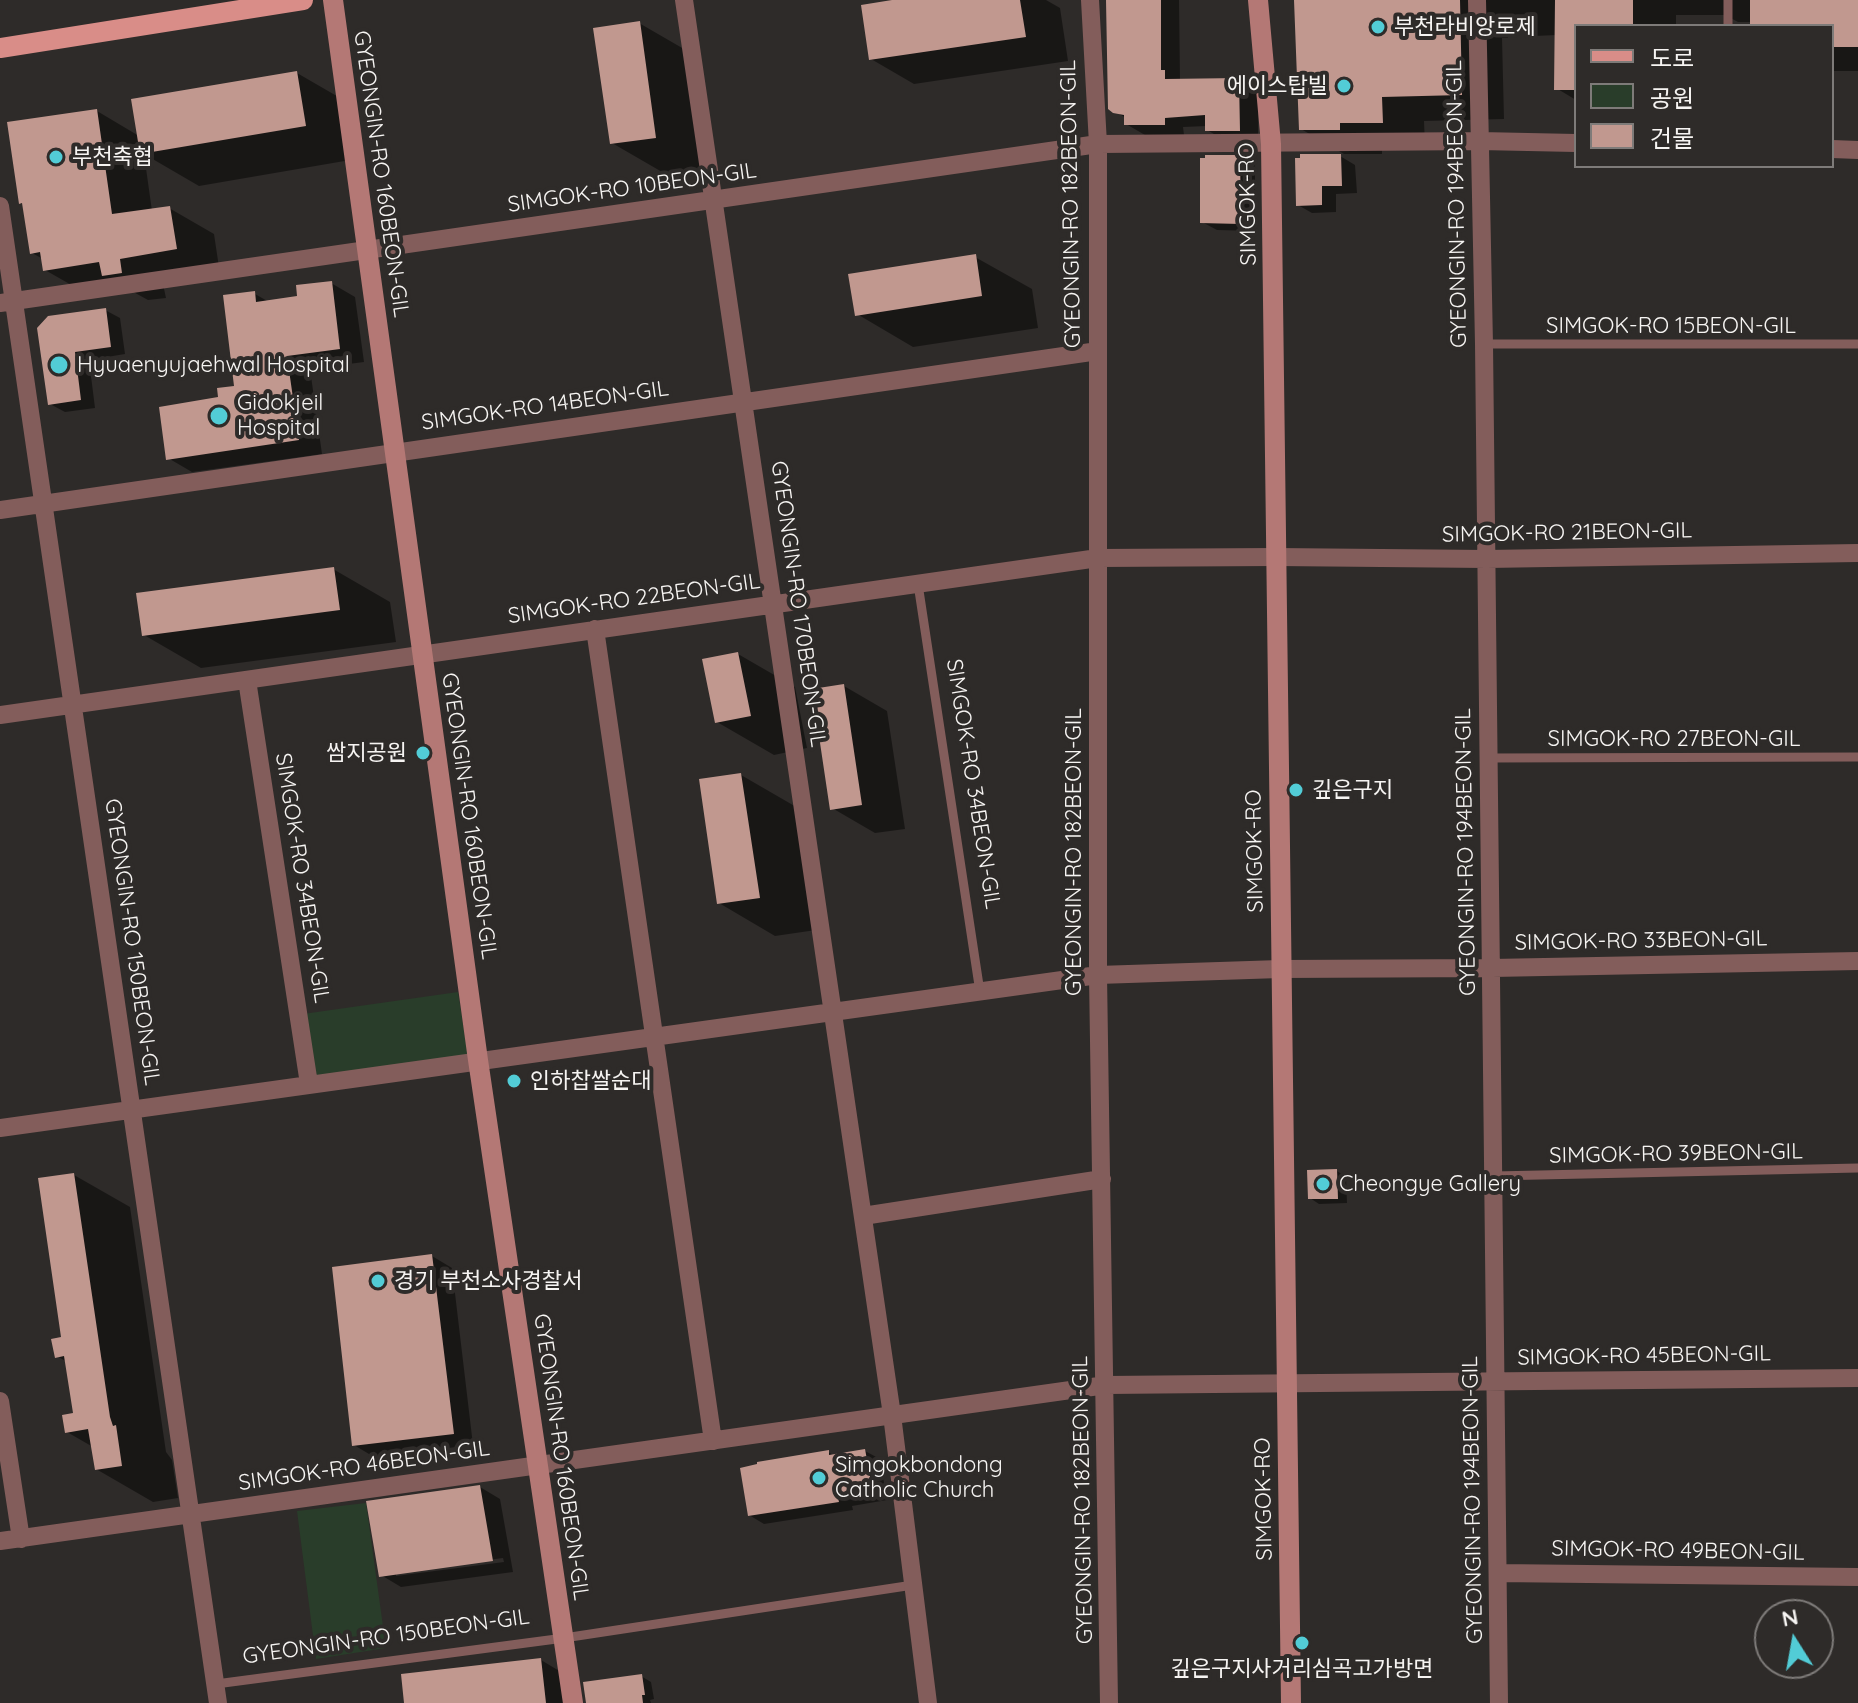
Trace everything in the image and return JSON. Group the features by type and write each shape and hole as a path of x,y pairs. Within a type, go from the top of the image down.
{"main road":[{"path":"0,48 303,0"}],"street":[{"name":"GYEONGIN-RO 160BEON-GIL","path":"333,0 478,1060 573,1703"},
{"name":"GYEONGIN-RO 170BEON-GIL","path":"684,0 892,1415 928,1703"},
{"name":"GYEONGIN-RO 182BEON-GIL","path":"1090,0 1098,144 1098,975 1109,1703"},
{"name":"SIMGOK-RO","path":"1258,0 1271,144 1291,1703"},
{"name":"GYEONGIN-RO 194BEON-GIL","path":"1477,0 1487,559 1499,1703"},
{"name":"SIMGOK-RO 10BEON-GIL","path":"7,302 1098,144 1574,143"},
{"path":"1834,149 1858,150"},
{"name":"GYEONGIN-RO 150BEON-GIL","path":"0,206 7,302 44,504 217,1694"},
{"name":"SIMGOK-RO 14BEON-GIL","path":"0,510 1098,351"},
{"name":"SIMGOK-RO 21BEON-GIL","path":"1276,557 1487,559 1858,553"},
{"name":"SIMGOK-RO 22BEON-GIL","path":"0,715 1098,558 1276,557"},
{"path":"595,629 713,1441"},
{"name":"SIMGOK-RO 34BEON-GIL","path":"247,680 309,1084"},
{"name":"SIMGOK-RO 33BEON-GIL","path":"1280,969 1858,961"},
{"path":"0,1128 1098,975 1280,969"},
{"path":"863,1216 1102,1179"},
{"name":"SIMGOK-RO 45BEON-GIL","path":"1287,1383 1858,1378"},
{"name":"SIMGOK-RO 46BEON-GIL","path":"0,1541 1106,1385 1287,1383"},
{"path":"0,1401 21,1539"},
{"name":"SIMGOK-RO 49BEON-GIL","path":"1498,1573 1858,1577"}],"lane":[{"path":"1728,0 1728,24"},
{"name":"SIMGOK-RO 15BEON-GIL","path":"1484,344 1858,344"},
{"name":"SIMGOK-RO 34BEON-GIL","path":"918,583 980,992"},
{"name":"SIMGOK-RO 27BEON-GIL","path":"1489,758 1858,757"},
{"name":"SIMGOK-RO 39BEON-GIL","path":"1494,1176 1858,1168"},
{"path":"564,1638 914,1585"},
{"name":"GYEONGIN-RO 150BEON-GIL","path":"217,1694 564,1638"}],"green space":[{"path":"458,992 468,1056 313,1076 303,1014"},
{"path":"366,1503 386,1648 316,1659 297,1511"}],"building":[{"path":"892,0 1020,0 1026,37 869,60 861,5"},
{"path":"1106,0 1161,0 1161,70 1165,70 1165,79 1239,78 1240,131 1205,131 1205,115 1165,118 1165,125 1124,125 1124,115 1108,109"},
{"name":"부천라비앙로제","path":"1294,0 1460,0 1462,95 1382,97 1383,123 1340,123 1340,130 1299,130"},
{"path":"1555,0 1633,0 1633,24 1574,24 1574,90 1554,90"},
{"path":"1750,0 1858,0 1858,47 1834,47 1834,24 1750,24"},
{"path":"640,21 656,138 610,144 593,28"},
{"path":"297,71 306,126 140,154 131,99"},
{"path":"97,109 112,214 170,206 177,249 120,259 122,273 102,276 99,262 43,271 40,252 30,254 7,122"},
{"path":"1300,154 1341,154 1342,186 1322,186 1322,205 1296,206 1295,158 1300,158"},
{"path":"1205,155 1240,155 1241,224 1200,223 1200,158 1205,158"},
{"path":"976,254 982,296 855,316 848,274"},
{"path":"332,281 340,349 287,356 299,440 166,460 159,407 218,397 217,388 234,386 223,295 255,291 256,302 297,296 296,285"},
{"path":"106,308 111,347 75,352 81,400 48,405 37,328 48,316"},
{"path":"334,567 340,610 142,636 136,593"},
{"path":"738,652 751,716 715,723 702,659"},
{"path":"844,684 862,805 830,810 812,689"},
{"path":"741,773 760,898 717,904 699,779"},
{"path":"1337,1169 1338,1199 1308,1199 1307,1170"},
{"path":"74,1173 110,1417 113,1426 116,1425 122,1466 95,1470 88,1429 65,1433 62,1415 73,1413 64,1356 55,1358 51,1339 61,1337 38,1178"},
{"path":"432,1254 454,1434 352,1446 332,1267"},
{"path":"865,1449 873,1492 838,1498 839,1502 748,1516 740,1468 757,1462 829,1450 829,1455"},
{"path":"480,1485 493,1561 379,1577 366,1501"},
{"path":"541,1658 546,1703 404,1703 401,1674"},
{"path":"642,1674 643,1703 586,1703 583,1682"}],"place":[{"name":"부천라비앙로제","path":"1378,27"},
{"name":"에이스탑빌","path":"1344,86"},
{"name":"부천축협","path":"56,157"},
{"name":"Hyuaenyujaehwal Hospital","path":"59,365"},
{"name":"Gidokjeil Hospital","path":"219,416"},
{"name":"쌈지공원","path":"423,753"},
{"name":"깊은구지","path":"1296,790"},
{"name":"인하찹쌀순대","path":"514,1081"},
{"name":"Cheongye Gallery","path":"1323,1184"},
{"name":"경기 부천소사경찰서","path":"378,1281"},
{"name":"Simgokbondong Catholic Church","path":"819,1478"},
{"name":"깊은구지사거리심곡고가방면","path":"1302,1643"}]}
